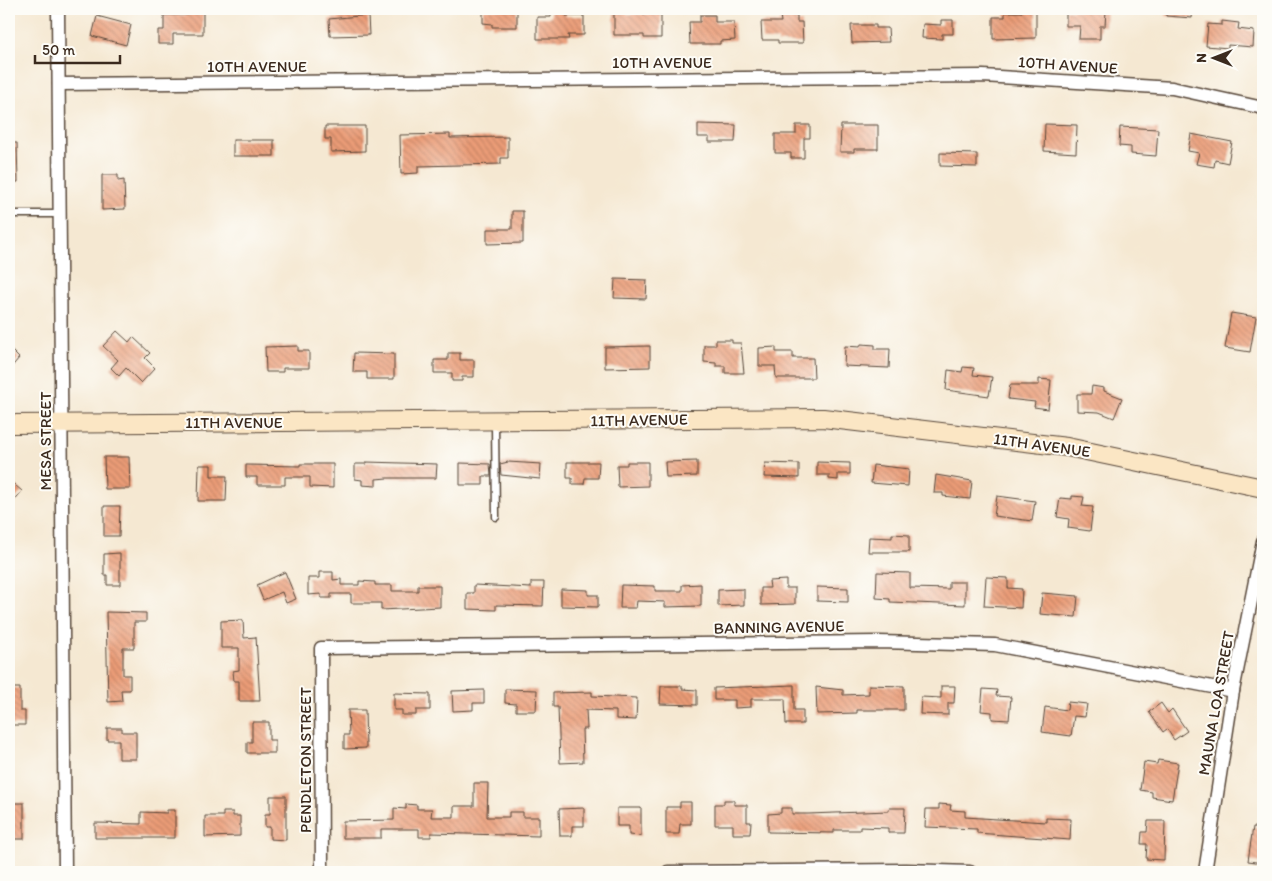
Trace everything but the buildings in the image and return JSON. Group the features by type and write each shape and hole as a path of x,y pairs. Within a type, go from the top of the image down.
{"main road":[{"name":"11TH AVENUE","path":"9,424 495,422 822,418 1067,447 1263,488"}],"street":[{"name":"MESA STREET","path":"58,9 65,872"},
{"name":"10TH AVENUE","path":"59,84 982,76 1172,88 1263,108"},
{"name":"MAUNA LOA STREET","path":"1205,872 1233,691 1263,541"},
{"name":"BANNING AVENUE","path":"321,648 879,642 995,645 1233,691"},
{"name":"PENDLETON STREET","path":"321,648 322,872"},
{"path":"668,872 906,870 970,872"}],"lane":[{"path":"9,214 59,214"},
{"path":"495,422 496,516"}]}
